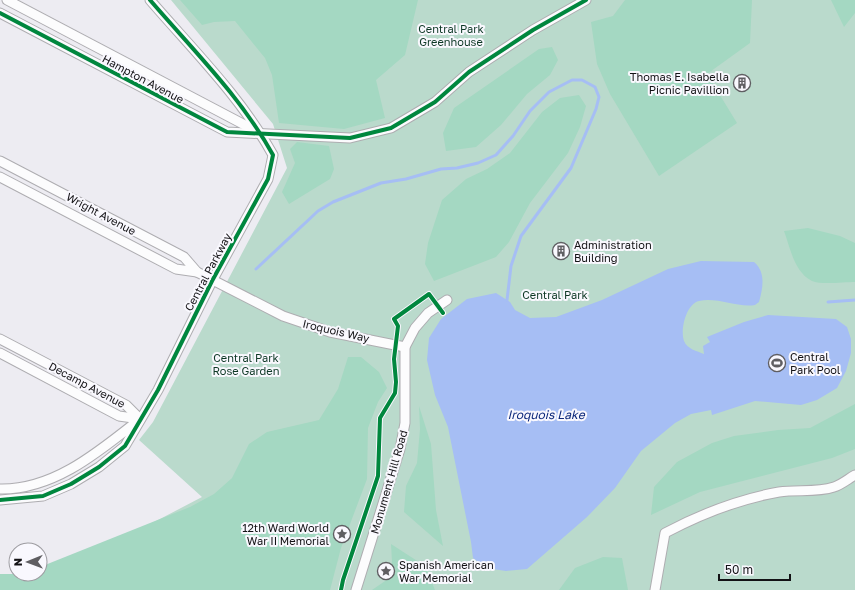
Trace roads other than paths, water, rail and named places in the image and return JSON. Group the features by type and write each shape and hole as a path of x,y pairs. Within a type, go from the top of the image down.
{"street":[{"name":"Hampton Avenue","path":"7,0 261,134"},
{"name":"Central Parkway","path":"0,500 43,496 71,484 99,467 125,446 158,390 212,281 268,178 273,155 261,134 238,100 150,0"},
{"path":"261,134 350,138 391,128 435,102 469,72 532,30 586,0"},
{"name":"Hampton Avenue","path":"0,12 227,132 261,134"},
{"name":"Wright Avenue","path":"0,161 184,257 197,272 212,281"},
{"name":"Wright Avenue","path":"0,177 176,269 197,272"},
{"name":"Iroquois Way","path":"212,281 300,323 330,332 405,347"},
{"path":"405,347 415,328 428,313 447,300"},
{"name":"Decamp Avenue","path":"0,339 126,405 140,419"},
{"name":"Monument Hill Road","path":"356,590 385,501 401,443 405,423 405,347"},
{"name":"Decamp Avenue","path":"0,353 119,416 140,419"},
{"name":"Central Parkway","path":"0,489 14,489 42,482 76,466 103,449 140,419"},
{"path":"655,590 665,533 698,516 744,500 781,492 815,491 834,487 855,475"}],"water":[{"name":"Iroquois Lake","path":"701,261 754,262 758,266 762,275 762,291 759,302 755,305 748,306 713,300 694,303 687,312 684,324 683,336 687,346 704,354 703,346 710,342 707,337 744,322 768,315 836,319 847,327 851,339 851,353 846,371 837,388 817,400 801,405 755,401 712,415 711,410 691,414 675,423 641,451 615,488 587,517 527,569 506,571 486,568 473,558 448,427 435,395 427,360 429,338 441,319 467,299 496,293 510,302 515,310 530,318 556,317 602,300 668,269"}],"waterway":[{"path":"256,269 318,211 333,202 381,183 406,179 441,169 457,168 478,163 496,155 513,136 530,111 549,92 572,80 582,80 595,87 599,97 596,109 571,168 521,236 511,266 507,300"},
{"path":"828,302 855,300"}],"place":[{"name":"Thomas E. Isabella Picnic Pavillion","path":"742,83"},
{"name":"Administration Building","path":"561,251"},
{"name":"Central Park Pool","path":"777,363"},
{"name":"12th Ward World War II Memorial","path":"342,534"},
{"name":"Spanish American War Memorial","path":"386,571"}],"park label":[{"name":"Central Park Greenhouse","path":"451,35"},
{"name":"Central Park","path":"555,295"},
{"name":"Central Park Rose Garden","path":"246,364"}]}
